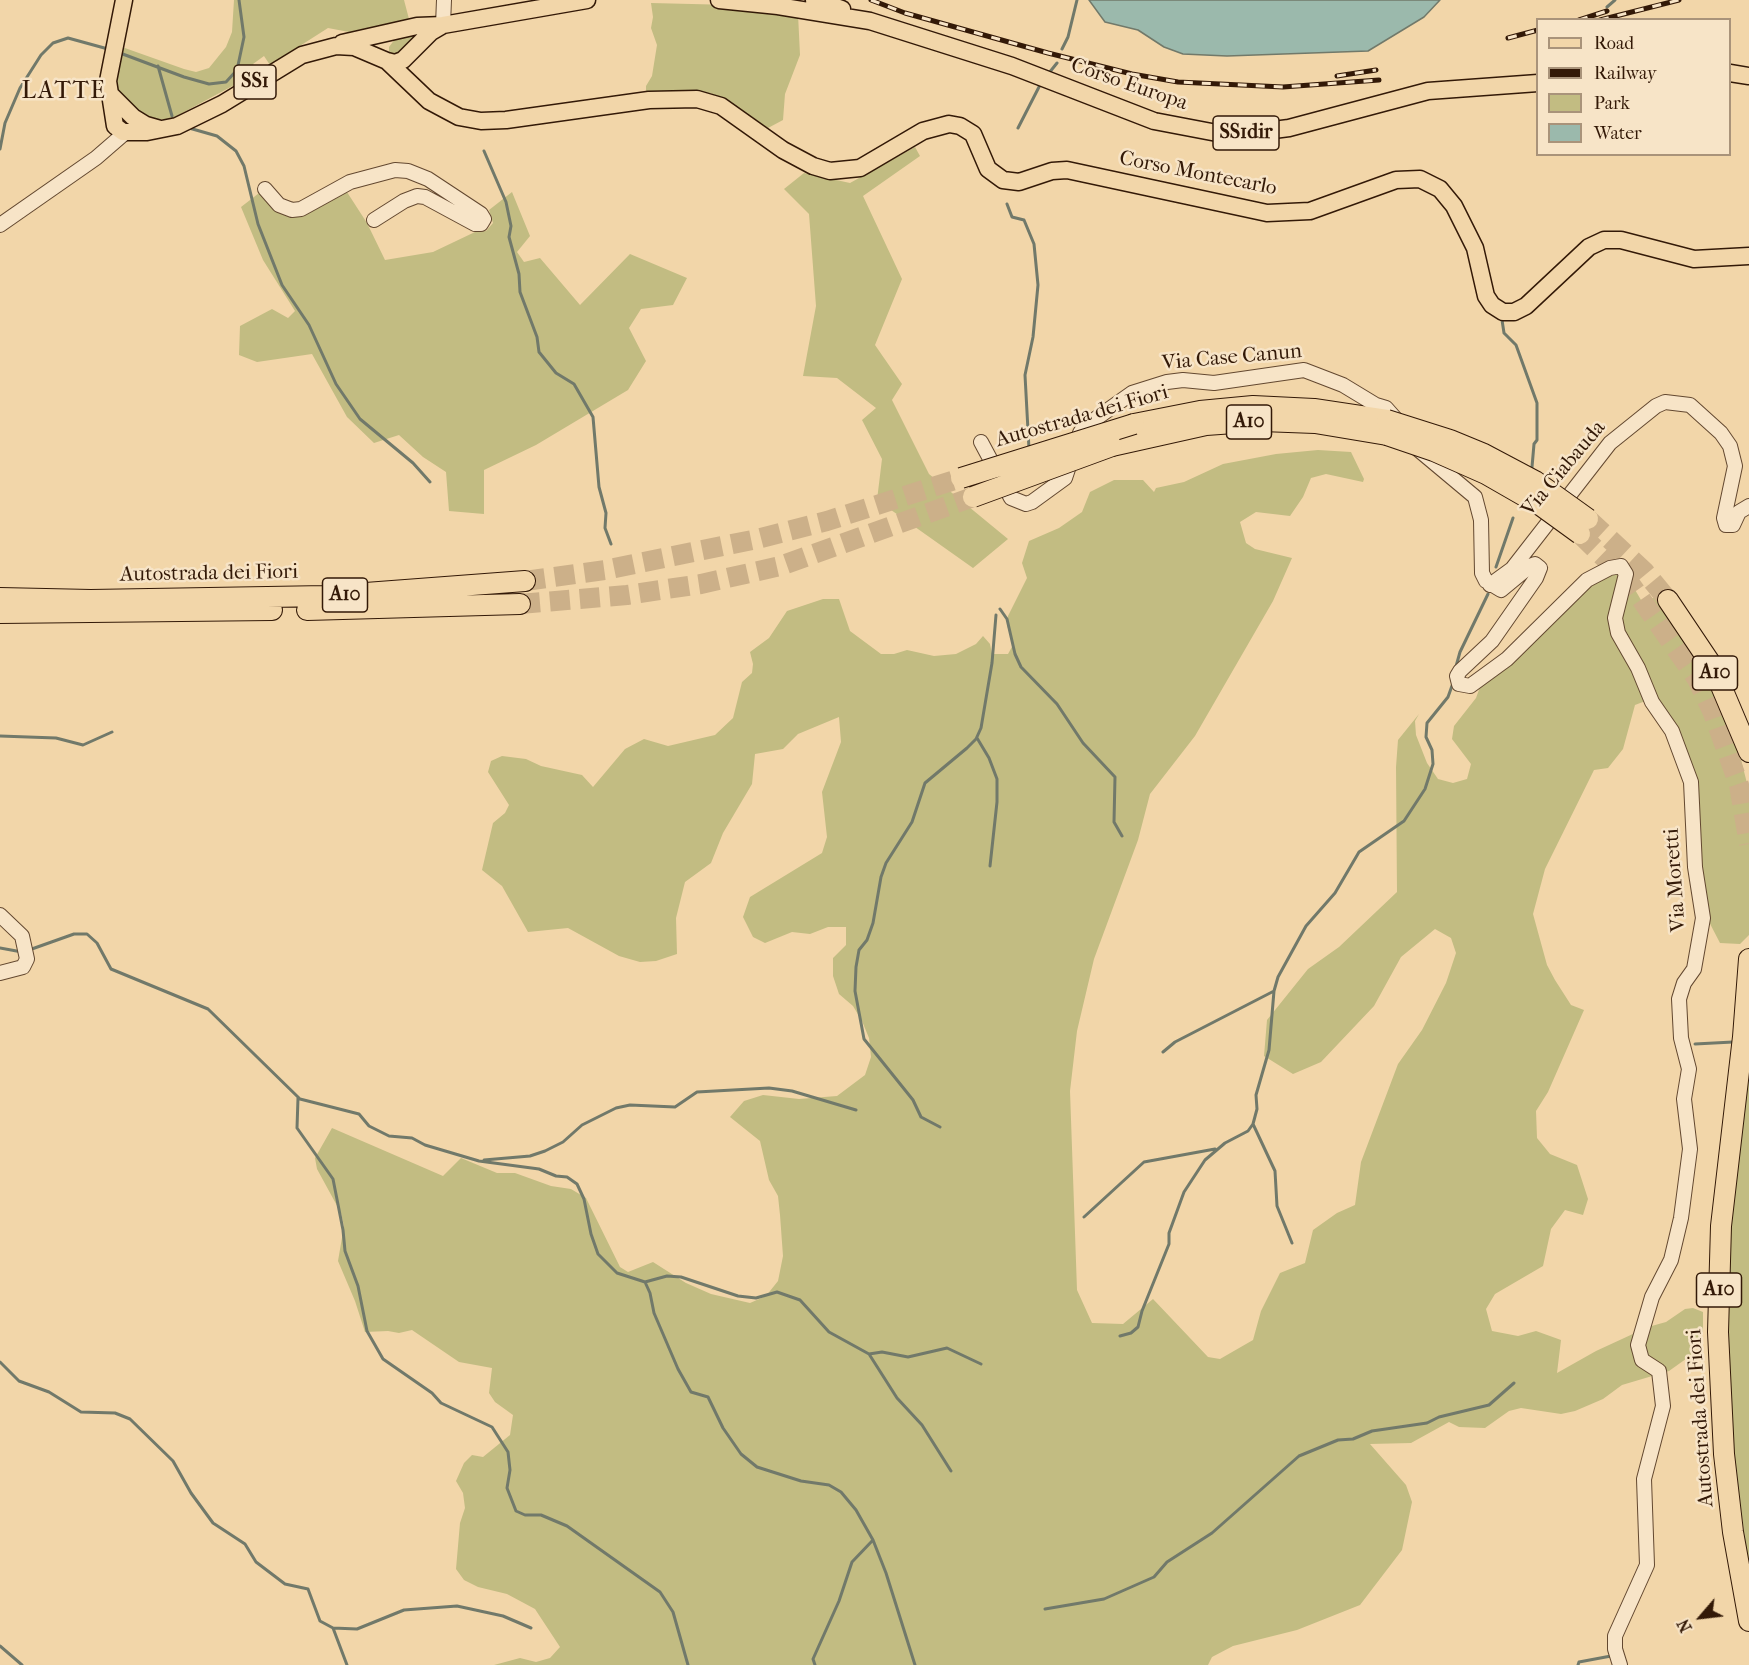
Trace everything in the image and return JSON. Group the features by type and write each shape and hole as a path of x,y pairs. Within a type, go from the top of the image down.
{"highway":[{"name":"Autostrada dei Fiori","path":"961,478 1134,424 1200,411 1253,406 1314,409 1387,428 1450,440 1484,454 1535,481 1584,527"},
{"name":"Autostrada dei Fiori","path":"973,497 1112,446 1206,425 1262,421 1387,428"},
{"name":"Autostrada dei Fiori","path":"0,613 165,606 525,581"},
{"name":"Autostrada dei Fiori","path":"0,598 165,606 520,604"},
{"name":"A10","path":"1668,600 1713,667 1749,752"},
{"name":"Autostrada dei Fiori","path":"1749,959 1743,1037 1721,1226 1718,1332 1724,1455 1733,1532 1749,1621"}],"main road":[{"path":"123,127 109,92 109,64 124,0"},
{"path":"336,46 351,39 417,26 446,15 587,0"},
{"name":"Corso Europa","path":"719,0 772,2 870,21 1012,66 1154,121 1198,131 1236,133 1268,131 1428,91 1536,83"},
{"name":"Corso Europa","path":"814,0 855,12 870,21"},
{"path":"399,30 387,43 384,51 387,61 399,62 416,49 446,15"},
{"name":"SS1","path":"123,127 147,132 177,126 222,104 302,55 336,46 362,49 387,61 420,93"},
{"path":"416,49 413,67 420,93"},
{"path":"1731,73 1749,76"},
{"name":"Corso Montecarlo","path":"420,93 442,110 481,121 506,120 668,98 712,102 783,150 813,166 835,172 860,168 932,127 954,124 964,128 976,138 987,166 1003,180 1025,181 1052,171 1067,170 1274,214 1310,211 1396,180 1420,179 1440,189 1455,206 1475,248 1486,296 1494,307 1506,312 1517,311 1531,302 1589,247 1604,240 1621,240 1694,259 1749,256"}],"street":[{"path":"0,234 10,226 5,221 78,171 123,127"},
{"path":"265,189 271,199 292,210 301,209 350,182 394,170 408,171 428,179 481,214 484,219 481,224 475,224 425,197 417,196 374,220"},
{"name":"Via Case Canun","path":"981,442 1011,498 1026,504 1065,478 1080,433 1132,393 1183,380 1214,383 1299,370 1310,371 1343,385 1392,412 1416,450 1470,490 1475,497 1481,520 1482,573 1490,585"},
{"name":"Via Ciabauda","path":"1490,585 1512,569 1610,443 1656,405 1665,402 1689,405 1721,433 1730,446 1736,466 1724,518 1726,525 1733,525 1739,512 1749,506"},
{"name":"Via Moretti","path":"1490,585 1496,589 1504,589 1530,566 1535,564 1540,568 1536,578 1498,632 1480,654 1460,671 1457,681 1463,687 1470,686 1507,659 1587,580 1610,568 1625,568 1626,577 1618,602 1616,625 1652,702 1672,731 1691,782 1695,867 1703,918 1694,969 1684,983 1679,999 1681,1038 1689,1069 1684,1099 1690,1149 1681,1218 1671,1260 1652,1297 1638,1346 1642,1360 1659,1371 1663,1406 1644,1479 1647,1565 1615,1636 1615,1649 1620,1665"},
{"path":"0,915 22,936 27,959 23,967 0,973"}],"green space":[{"path":"234,0 404,0 409,19 349,32 328,28 270,65 264,56 253,64 256,69 253,75 171,119 154,120 136,110 119,94 114,83 122,47 196,72 209,68 226,47 232,32"},
{"path":"651,3 732,5 798,14 800,55 785,94 783,120 768,128 726,99 710,93 646,94 646,86 652,76 657,45 651,28 653,17"},
{"path":"422,30 404,54 389,55 389,47 395,39"},
{"path":"915,147 920,156 863,196 902,279 875,345 902,384 892,400 929,474 1008,539 973,568 877,500 882,459 862,420 876,408 837,378 803,376 816,306 809,214 784,189 804,173 850,183"},
{"path":"345,189 367,223 385,260 433,252 475,232 486,231 493,223 489,210 512,192 530,236 517,252 524,262 540,258 580,305 630,254 687,278 673,305 641,309 629,328 646,361 628,390 536,445 484,470 484,514 449,511 446,472 423,457 399,435 374,443 347,417 312,354 257,362 239,355 240,326 272,309 288,318 295,311 263,260 241,207 263,190 285,208"},
{"path":"1318,450 1351,452 1364,479 1363,482 1326,474 1311,478 1303,497 1290,516 1256,512 1240,522 1246,543 1255,549 1292,558 1273,601 1195,736 1150,794 1138,840 1094,959 1077,1031 1070,1091 1077,1290 1092,1323 1123,1324 1153,1299 1208,1357 1220,1359 1253,1340 1261,1311 1280,1273 1305,1263 1313,1230 1337,1213 1355,1205 1361,1162 1398,1064 1422,1030 1446,983 1456,953 1451,938 1435,929 1401,957 1374,1006 1321,1062 1293,1074 1264,1056 1267,1020 1308,969 1339,947 1397,892 1396,767 1398,740 1419,714 1415,721 1416,735 1427,763 1438,779 1453,783 1467,779 1471,764 1452,739 1454,726 1476,698 1480,687 1585,584 1617,570 1627,576 1641,600 1660,597 1693,650 1736,740 1749,791 1749,935 1740,944 1720,943 1706,916 1695,789 1648,700 1635,705 1623,749 1608,768 1594,770 1545,869 1533,914 1547,965 1571,1005 1584,1010 1548,1092 1536,1111 1537,1138 1550,1154 1577,1165 1588,1199 1583,1215 1565,1210 1551,1229 1543,1266 1495,1294 1486,1309 1492,1331 1518,1336 1536,1331 1561,1340 1557,1373 1596,1351 1648,1327 1666,1322 1685,1309 1693,1308 1703,1312 1703,1333 1690,1356 1669,1371 1622,1385 1603,1399 1575,1411 1561,1414 1521,1408 1509,1411 1485,1428 1459,1427 1449,1422 1411,1443 1370,1444 1406,1485 1412,1502 1402,1550 1360,1605 1297,1630 1233,1646 1212,1657 1208,1665 494,1665 520,1658 536,1662 550,1658 560,1647 535,1609 507,1594 478,1587 464,1580 456,1569 460,1523 465,1508 463,1493 456,1481 464,1463 472,1455 483,1457 510,1435 513,1415 495,1402 489,1393 492,1368 459,1362 412,1330 399,1333 365,1332 338,1261 344,1226 341,1213 317,1169 315,1158 332,1128 443,1176 461,1158 497,1173 515,1173 551,1186 571,1189 586,1198 620,1267 628,1272 653,1262 686,1283 711,1294 750,1303 766,1296 778,1281 783,1256 778,1196 769,1180 760,1141 730,1117 744,1101 763,1095 799,1099 837,1096 865,1075 871,1057 869,1038 862,1021 853,1006 839,994 833,976 833,958 846,945 846,927 828,927 810,934 792,932 765,943 753,937 743,917 750,897 822,853 827,837 822,792 841,742 839,717 798,734 783,749 755,754 752,784 723,833 711,863 685,882 676,918 677,954 656,961 640,962 619,956 568,928 528,932 502,886 482,870 493,823 505,813 509,805 488,772 491,761 502,756 526,759 541,766 582,775 593,787 625,749 644,739 668,746 715,735 733,718 742,682 752,673 753,664 750,652 769,638 787,611 823,599 839,599 850,631 881,654 894,654 907,650 934,656 956,654 976,644 983,636 990,644 992,654 1008,654 1013,645 1007,625 1008,616 1027,578 1022,563 1029,541 1059,528 1082,512 1090,492 1114,480 1143,480 1154,492 1156,488 1184,482 1223,464 1276,454"},
{"path":"1749,1049 1749,1571 1729,1415 1726,1329 1732,1202"}],"water":[{"path":"1089,0 1440,0 1424,17 1368,51 1227,56 1183,54 1164,47 1138,30 1105,22"}],"waterway":[{"path":"120,53 209,84 226,82 237,70 244,37 239,0"},
{"path":"1062,49 1068,37 1077,0"},
{"path":"1607,7 1615,0"},
{"path":"0,149 5,123 20,88 41,55 53,43 68,38 108,49"},
{"path":"1049,73 1057,63"},
{"path":"158,66 172,116"},
{"path":"1018,128 1040,85"},
{"path":"189,128 217,136 236,151 244,166 258,224 282,285 309,325 336,384 360,419 413,463 430,482"},
{"path":"484,151 506,202 511,226 509,237 519,274 520,292 537,337 539,352 556,373 574,384 593,417 599,487 606,513 605,528 611,544"},
{"path":"1007,204 1012,217 1024,220 1034,244 1038,285 1033,337 1025,375 1029,449"},
{"path":"1502,320 1504,333 1516,345 1537,403 1537,440 1534,444 1532,467"},
{"path":"1496,567 1513,518"},
{"path":"1455,670 1460,652 1488,594"},
{"path":"1000,609 1007,619 1015,654 1021,667 1057,704 1083,743 1115,777 1114,822 1122,836"},
{"path":"940,1127 921,1117 913,1100 864,1039 855,991 856,967 859,950 867,940 873,923 881,877 886,863 912,822 925,783 967,748 976,739 981,728 992,663 996,615"},
{"path":"1120,1336 1131,1333 1138,1327 1142,1311 1169,1244 1169,1233 1184,1192 1205,1160 1225,1143 1248,1131 1253,1124 1257,1109 1256,1095 1269,1050 1274,991 1278,977 1306,926 1335,893 1359,852 1404,821 1425,789 1433,764 1432,750 1426,737 1427,723 1448,697 1453,683"},
{"path":"0,736 56,738 83,745 112,732"},
{"path":"977,738 989,758 997,779 997,802 990,866"},
{"path":"29,950 74,934 87,934 97,943 111,969 208,1009 300,1099 359,1114 369,1126 389,1136 412,1138 425,1145 479,1161 539,1169 556,1176 567,1177 577,1184 584,1199 591,1234 598,1254 617,1273 645,1282 667,1276 681,1277 738,1296 756,1298 777,1292 800,1300 829,1332 869,1354 897,1398 922,1425 951,1471"},
{"path":"0,948 22,952"},
{"path":"1163,1052 1175,1042 1274,991"},
{"path":"1695,1044 1733,1042"},
{"path":"484,1160 530,1156 563,1142 582,1125 616,1108 630,1105 675,1107 697,1092 769,1088 792,1091 856,1110"},
{"path":"298,1098 297,1128 333,1179 345,1251 358,1286 367,1331 383,1359 432,1393 441,1403 492,1427 508,1452 510,1470 507,1488 516,1511 525,1515 541,1515 567,1526 660,1592 673,1612 688,1665"},
{"path":"1253,1124 1275,1171 1277,1206 1292,1243"},
{"path":"1084,1217 1144,1162 1215,1149"},
{"path":"645,1282 654,1313 678,1369 691,1392 708,1397 723,1428 741,1454 757,1467 801,1481 829,1485 841,1492 856,1510 873,1540 886,1573 915,1665"},
{"path":"869,1354 882,1352 908,1357 947,1348 981,1364"},
{"path":"0,1362 19,1381 49,1392 81,1412 115,1413 130,1419 173,1461 191,1493 213,1523 245,1544 256,1562 285,1584 308,1589 320,1621 333,1628 357,1629 404,1610 457,1606 503,1616 531,1628"},
{"path":"1045,1609 1104,1599 1154,1577 1167,1562 1212,1533 1299,1456 1338,1440 1353,1439 1372,1431 1427,1423 1439,1417 1489,1405 1514,1383"},
{"path":"815,1665 813,1659 839,1601 852,1562 873,1540"},
{"path":"333,1628 347,1665"},
{"path":"0,1646 22,1665"},
{"path":"1578,1665 1579,1662 1611,1656"}],"tunnel":[{"path":"525,581 605,570 757,539 827,521 961,478"},
{"path":"520,604 627,595 701,584 780,566 973,497"},
{"path":"1588,519 1644,571 1668,600"},
{"path":"1580,534 1629,582 1697,679 1713,713 1739,785 1749,844"}],"railway":[{"path":"871,0 905,13 1048,53 1132,74 1178,82 1283,87 1379,80"},
{"path":"1608,18 1679,0"},
{"path":"1585,18 1607,11"},
{"path":"1508,38 1536,31"},
{"path":"1337,76 1376,70"}],"district":[{"name":"LATTE","path":"64,92"}]}
